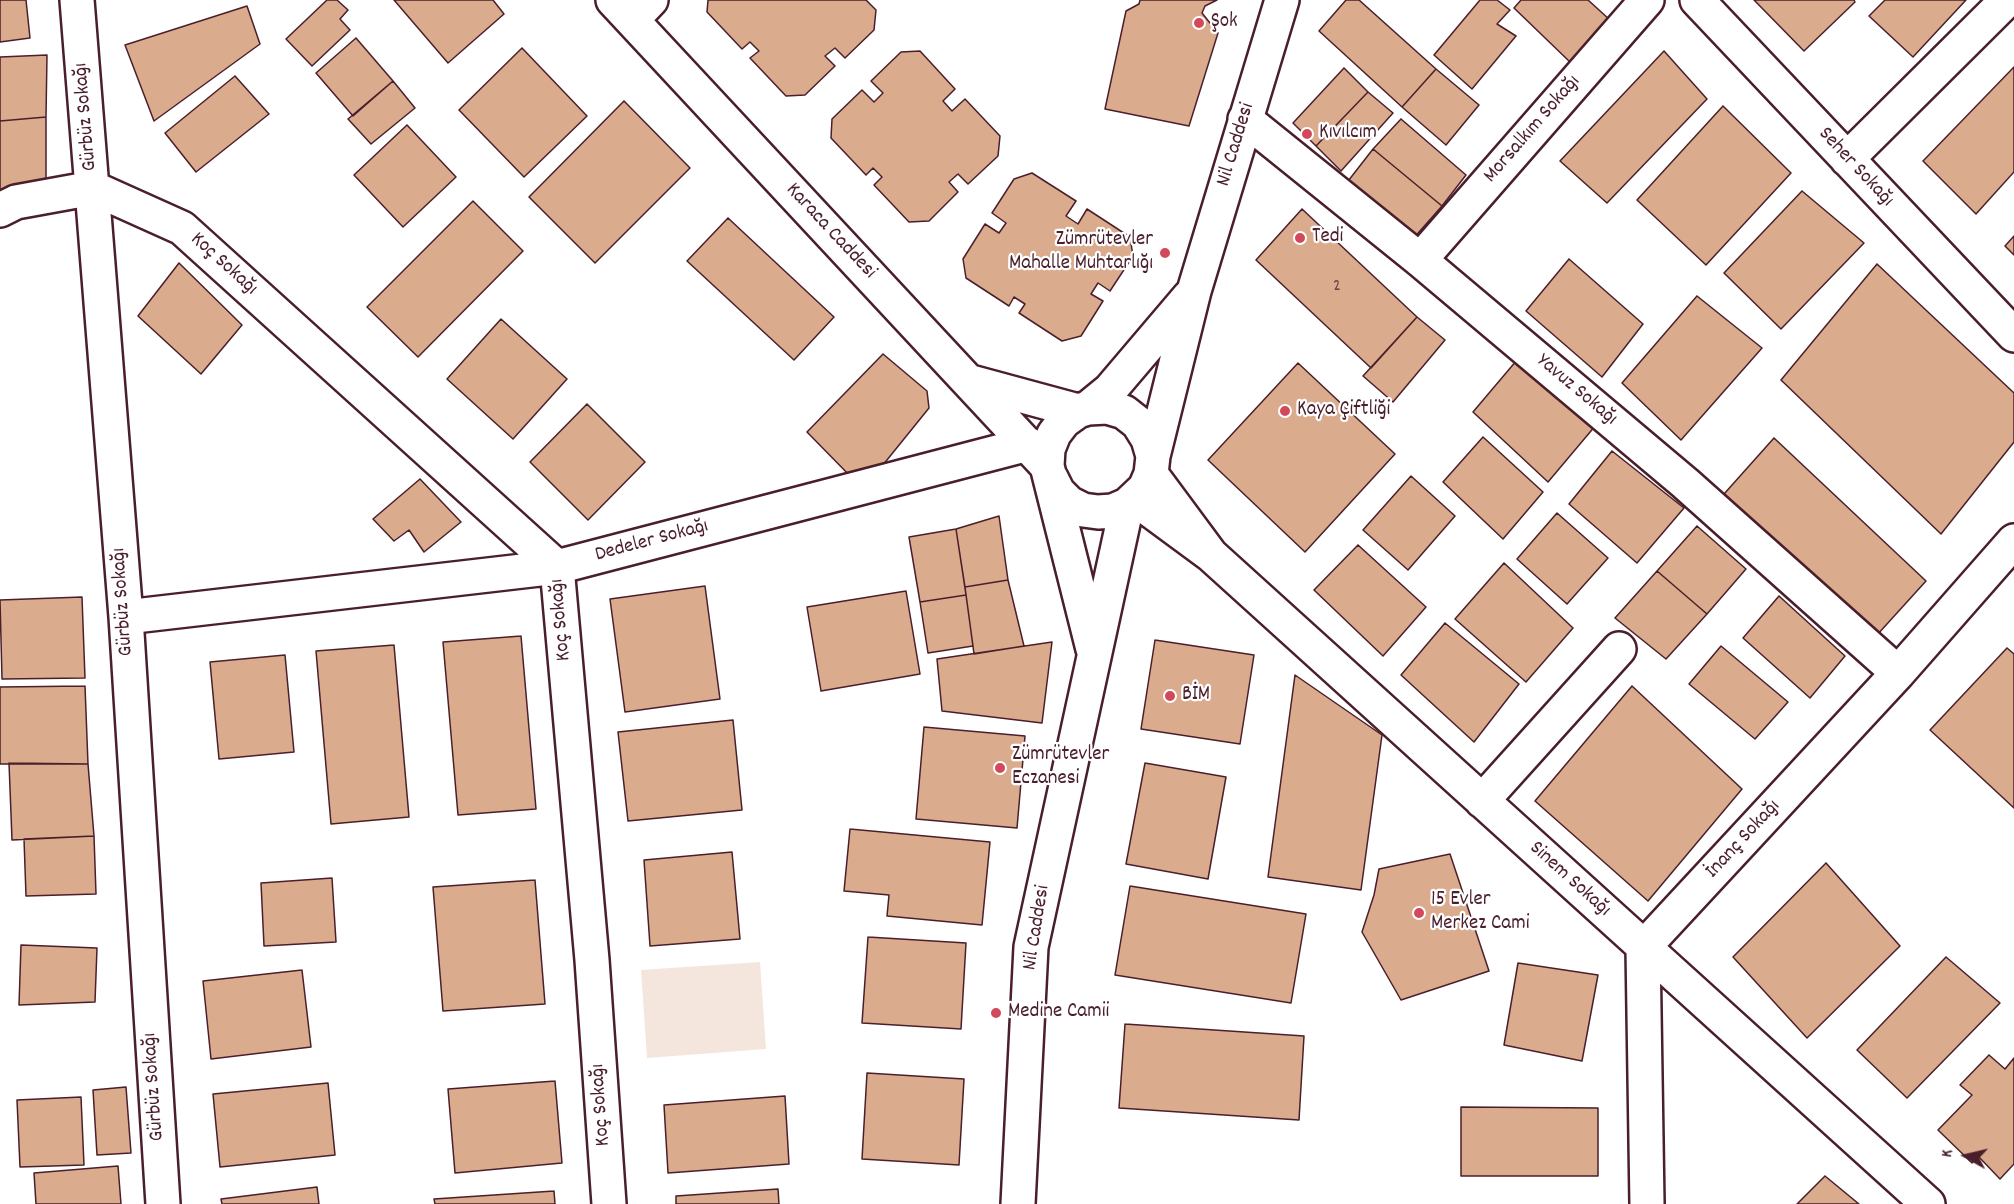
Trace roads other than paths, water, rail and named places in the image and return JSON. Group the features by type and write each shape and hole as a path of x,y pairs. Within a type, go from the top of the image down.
{"street":[{"name":"Gürbüz Sokağı","path":"76,0 126,617 163,1204"},
{"name":"Nil Caddesi","path":"1018,1204 1032,947 1095,657 1194,291 1282,0"},
{"name":"Morsalkım Sokağı","path":"1420,260 1647,0"},
{"name":"Seher Sokağı","path":"1697,0 2014,335"},
{"path":"1847,159 2007,0"},
{"name":"Karaca Caddesi","path":"632,7 1042,463"},
{"name":"Yavuz Sokağı","path":"1245,119 1420,260 1685,483 1898,673"},
{"path":"0,210 16,202 93,188"},
{"name":"Koç Sokağı","path":"93,188 182,228 557,567 592,960 609,1204"},
{"name":"Nil Caddesi","path":"1095,657 1042,463 1054,434 1064,421 1110,390 1194,291"},
{"path":"971,382 1083,410 1107,407 1124,412 1138,423 1148,439 1141,484 1113,511 1083,510 1069,502 1058,492 1042,463"},
{"name":"Dedeler Sokağı","path":"126,617 557,567 1042,463"},
{"name":"Sinem Sokağı","path":"1141,484 1211,555 1928,1204"},
{"name":"İnanç Sokağı","path":"1643,948 1898,673 2014,541"},
{"path":"1482,801 1618,649"},
{"path":"1643,948 1647,1204"}],"place":[{"name":"Şok","path":"1199,23"},
{"name":"Kıvılcım","path":"1307,134"},
{"name":"Tedi","path":"1300,238"},
{"name":"Zümrütevler Mahalle Muhtarlığı","path":"1165,253"},
{"name":"Kaya Çiftliği","path":"1285,411"},
{"name":"BİM","path":"1170,696"},
{"name":"Zümrütevler Eczanesi","path":"1000,768"},
{"name":"15 Evler Merkez Cami","path":"1419,913"},
{"name":"Medine Camii","path":"996,1013"}]}
